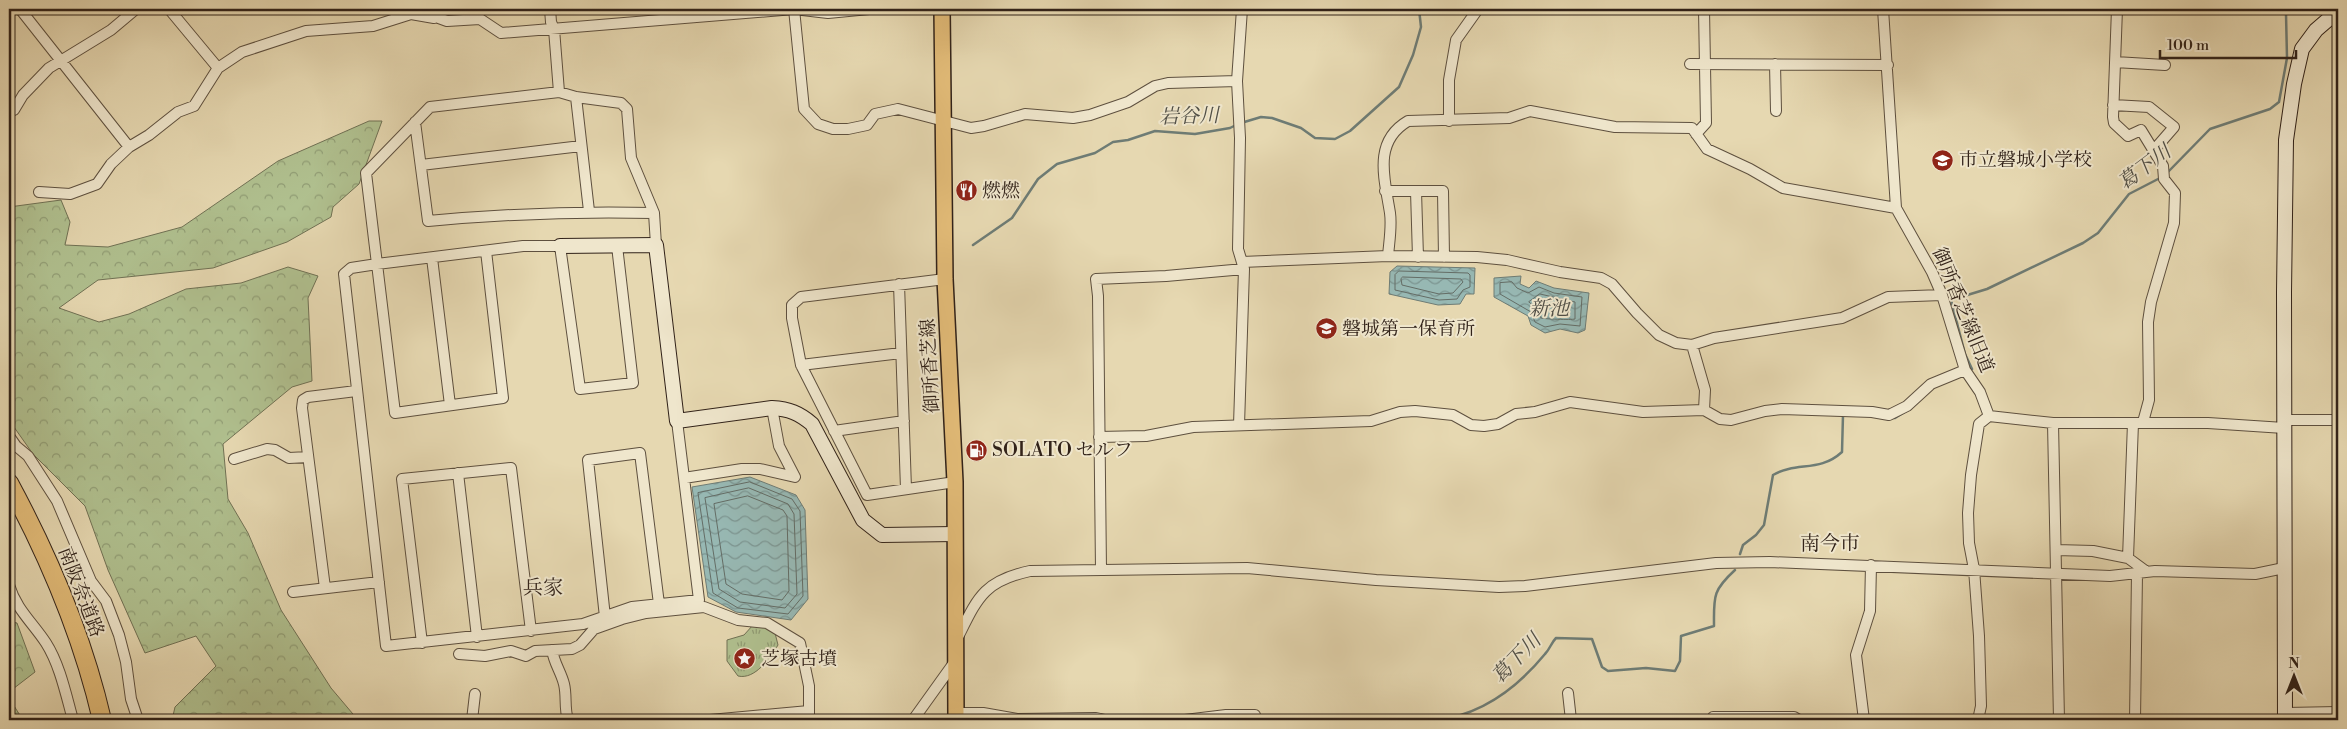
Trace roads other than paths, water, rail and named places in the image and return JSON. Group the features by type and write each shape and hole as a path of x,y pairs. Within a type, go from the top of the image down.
{"highway":[{"name":"南阪奈道路","path":"9,483 36,533 68,613 95,691 102,720"}],"main road":[{"name":"御所香芝線","path":"942,9 945,279 955,482 956,717"}],"street":[{"path":"20,9 129,147"},
{"path":"14,110 23,95 42,75 62,60 112,30 136,9"},
{"path":"169,9 218,68"},
{"path":"550,9 551,22 554,28 559,92"},
{"path":"794,9 804,109 818,124 833,130 867,125 875,114 898,109 971,128 1025,114 1073,118 1090,115 1128,102 1155,86 1168,83 1237,81"},
{"path":"39,192 70,194 97,184 111,164 129,147 149,135 178,112 194,106 218,68 242,52 306,31 373,26 411,14 434,18 437,13 446,21 480,19 501,33 794,9 828,13 869,9"},
{"path":"1239,425 1243,266 1238,249 1240,138 1237,81 1242,9"},
{"path":"1449,121 1449,80 1456,40 1478,9"},
{"path":"1696,134 1706,123 1704,9"},
{"name":"御所香芝線旧道","path":"1884,9 1896,208 1932,272 1942,295 1965,370 1980,392 1989,416"},
{"path":"2116,9 2114,123 2128,136 2141,130 2163,166 2164,179 2175,193 2174,224 2148,322 2149,400 2138,422 2128,558"},
{"path":"2338,11 2316,30 2302,48 2287,126 2285,167 2284,424 2285,717 2338,712"},
{"path":"2114,62 2165,65"},
{"path":"1690,64 1888,65"},
{"path":"1774,64 1776,111"},
{"path":"486,251 503,398 396,413 377,264 366,173 430,107 559,92 576,98 620,103 626,109 631,158 654,213 656,245 700,600 632,607 584,624 386,646 344,274 351,268 377,264 523,246 656,245"},
{"path":"576,98 588,211"},
{"path":"2113,105 2149,107 2174,127 2154,150"},
{"path":"1388,256 1390,215 1385,191 1385,151 1391,136 1398,127 1408,121 1509,118 1530,111 1615,127 1692,128 1707,149 1750,169 1783,188 1896,208"},
{"path":"415,122 428,221 519,213 588,211 654,213"},
{"path":"421,165 581,146"},
{"path":"1385,191 1443,191 1444,256"},
{"path":"1416,191 1418,256"},
{"path":"560,246 580,390 633,383 617,246"},
{"path":"1101,570 1096,279 1166,276 1243,266 1388,256 1444,256 1507,260 1560,272 1601,278 1612,284 1636,313 1659,335 1676,343 1692,345 1714,338 1842,318 1888,297 1942,295"},
{"path":"432,258 450,405"},
{"path":"945,279 801,297 792,305 792,318 801,365 867,495 955,482"},
{"path":"899,284 906,489"},
{"path":"1692,345 1705,390 1704,410"},
{"path":"801,365 901,353"},
{"path":"1100,437 1146,436 1193,427 1371,421 1400,412 1415,411 1453,415 1471,425 1484,426 1498,424 1516,414 1535,412 1570,402 1643,412 1704,410 1720,419 1731,420 1765,411 1782,409 1872,412 1889,415 1907,406 1931,384 1965,370"},
{"path":"325,588 302,408 303,400 308,397 356,391"},
{"path":"677,421 772,408 788,409 799,413 812,424 863,520 873,530 882,535 955,534"},
{"path":"684,478 742,469 760,469 795,477 779,446 772,408"},
{"path":"1978,720 1980,677 1974,569 1969,543 1971,475 1978,424 1989,416 2053,424 2208,422 2284,424 2338,420"},
{"path":"834,431 904,421"},
{"path":"2053,424 2059,720"},
{"path":"9,436 16,446 28,456 57,501 91,580 106,600 120,635 131,699 138,720"},
{"path":"234,459 267,449 275,450 289,458 308,457"},
{"path":"606,617 588,460 640,453 659,604"},
{"path":"422,643 402,479 511,468 531,631"},
{"path":"458,474 477,637"},
{"path":"2056,550 2093,551 2128,558 2142,572 2136,720"},
{"path":"956,640 976,600 992,584 1007,576 1030,570 1247,568 1376,580 1499,587 1525,586 1716,563 1770,562 2110,576 2142,572 2255,574 2284,568"},
{"path":"1864,720 1856,655 1870,611 1871,566"},
{"path":"293,592 379,582"},
{"path":"9,585 13,599 47,644 59,672 73,720"},
{"path":"459,654 486,656 511,651 526,656 535,651 572,649 580,645 594,629 622,619 646,613 704,607 738,620 767,623 800,643 809,686 809,716 710,720"},
{"path":"552,650 553,661 564,684 565,712 568,720"},
{"path":"913,720 956,660"},
{"path":"1568,693 1571,720"},
{"path":"472,720 475,694"},
{"path":"956,717 983,713 1017,719 1096,718 1104,720"},
{"path":"1185,720 1226,715 1256,715 1256,720"},
{"path":"1713,717 1776,716 1794,717 1800,720"}],"water":[{"path":"1397,266 1475,268 1474,294 1466,294 1460,304 1438,305 1389,294 1390,272"},
{"name":"新池","path":"1521,276 1520,284 1529,288 1536,281 1554,288 1589,293 1585,330 1578,333 1560,329 1545,333 1531,325 1528,316 1494,297 1494,278"},
{"path":"750,477 796,495 805,510 808,599 791,620 736,612 708,597 692,487"}],"waterway":[{"name":"岩谷川","path":"1241,123 1261,117 1272,118 1301,128 1315,138 1335,139 1350,131 1399,87 1413,55 1421,27 1419,9"},
{"name":"葛下川","path":"2167,173 2210,129 2270,109 2279,102 2287,58 2286,14 2300,9"},
{"name":"岩谷川","path":"973,245 1012,218 1038,179 1057,164 1095,153 1113,142 1128,140 1155,131 1195,134 1230,128 1236,125"},
{"name":"葛下川","path":"1972,369 1965,354 1951,300 1987,289 2083,243 2098,233 2129,194 2160,178"},
{"name":"葛下川","path":"1892,418 1911,408"},
{"name":"葛下川","path":"1740,554 1743,545 1756,535 1764,525 1773,475 1791,468 1816,465 1842,452 1844,415"},
{"name":"葛下川","path":"1436,720 1468,712 1497,698 1523,678 1547,652 1556,638 1592,639 1602,667 1608,671 1646,668 1675,671 1680,661 1681,636 1714,626 1714,608 1718,589 1735,570"}],"place":[{"name":"市立磐城小学校","path":"1943,160"},
{"name":"燃燃","path":"966,191"},
{"name":"磐城第一保育所","path":"1326,329"},
{"name":"SOLATO セルフ","path":"976,450"},
{"name":"芝塚古墳","path":"745,659"}],"district":[{"name":"南今市","path":"1830,544"},
{"name":"兵家","path":"543,588"}]}
